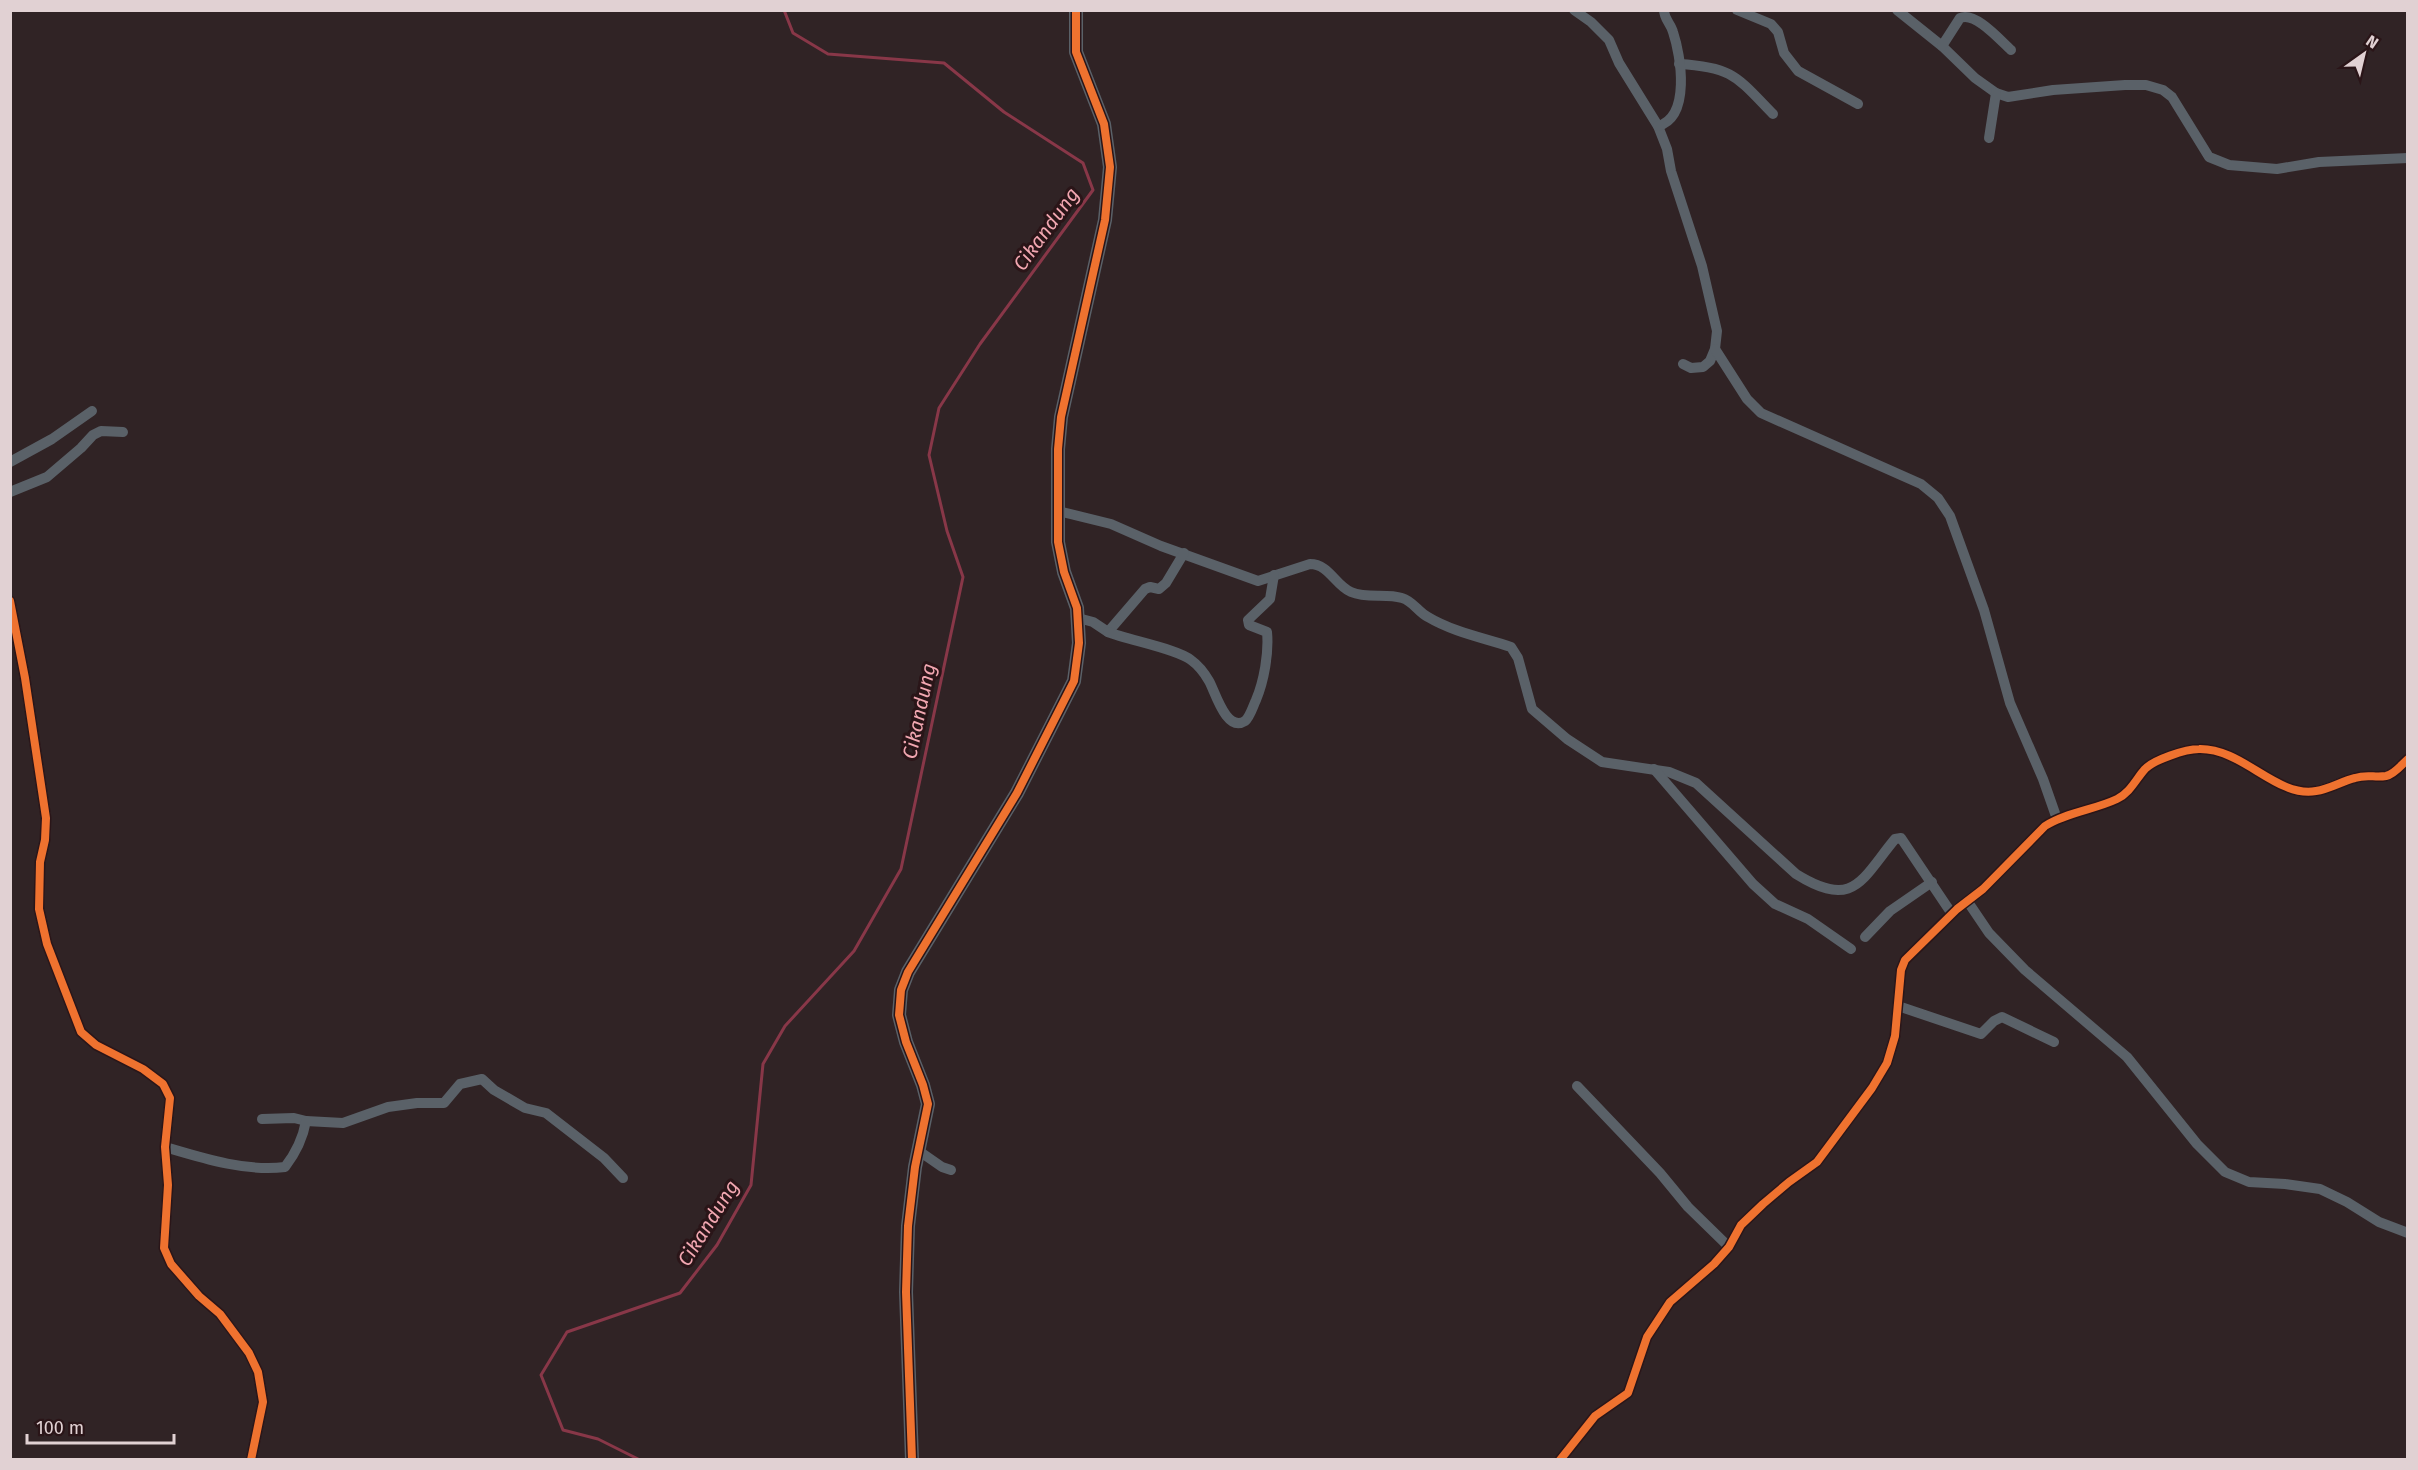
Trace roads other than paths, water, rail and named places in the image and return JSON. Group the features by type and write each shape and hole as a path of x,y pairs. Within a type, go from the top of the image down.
{"street":[{"path":"912,1460 907,1248 909,1211 928,1104 899,1015 901,990 908,972 1017,793 1065,702 1076,673 1077,608 1059,554 1058,449 1061,417 1103,231 1110,167 1104,124 1076,52 1076,10"},
{"path":"1575,10 1609,40 1619,63 1658,126 1667,149 1671,171 1702,266 1718,331 1710,361 1703,367 1691,368 1683,364"},
{"path":"1658,126 1670,120 1678,106 1682,86 1673,31 1664,15 1664,10"},
{"path":"1737,10 1771,24 1778,32 1784,53 1798,70 1858,104"},
{"path":"1897,10 1942,46 1975,78 1996,93 2008,97 2054,90 2146,85 2163,90 2172,97 2210,157 2229,165 2277,169 2319,162 2408,158"},
{"path":"1942,46 1960,18 1970,16 2012,50"},
{"path":"1679,64 1723,70 1736,76 1773,114"},
{"path":"1989,138 1996,93"},
{"path":"1715,349 1747,399 1761,413 1921,484 1938,498 1950,516 1984,610 2010,703 2043,779 2057,819"},
{"path":"10,462 52,439 92,411"},
{"path":"10,492 47,477 93,435 101,431 123,432"},
{"path":"1058,511 1111,524 1161,546 1258,581 1310,564 1319,564 1353,592 1402,598 1411,602 1428,617 1446,626 1491,642 1511,646 1518,658 1532,709 1544,722 1602,762 1669,772 1696,783 1796,874 1812,884 1839,892 1868,876 1898,837 1932,882 1952,914"},
{"path":"1108,632 1144,589 1149,587 1160,589 1166,583 1184,553"},
{"path":"1078,618 1093,622 1108,632 1179,653 1191,659 1208,679 1224,714 1232,721 1242,722 1247,719 1259,693 1268,644 1264,630 1249,625 1248,620 1270,599 1274,575"},
{"path":"10,601 46,818 45,840 40,862 39,909 47,944 81,1032 96,1045 143,1069 163,1084 170,1098 165,1147 168,1185 164,1248 171,1264 220,1314 249,1353 258,1372 263,1402 251,1460"},
{"path":"1560,1460 1595,1416 1628,1393 1647,1337 1670,1302 1700,1277 1729,1247 1742,1225 1789,1182 1817,1162 1852,1117 1887,1063 1895,1036 1900,970 1905,960 1952,914 1983,889 2045,826 2057,819 2119,798 2130,789 2145,769 2157,760 2188,750 2201,748 2240,759 2280,785 2304,792 2316,791 2367,774 2385,776 2408,759"},
{"path":"1654,769 1753,884 1775,904 1808,919 1851,949"},
{"path":"1865,937 1890,911 1932,882"},
{"path":"1968,902 1989,933 2025,970 2127,1057 2197,1144 2225,1172 2249,1182 2320,1189 2347,1202 2379,1222 2408,1233"},
{"path":"1898,1006 1981,1034 1994,1021 2002,1017 2054,1042"},
{"path":"262,1119 294,1118 343,1123 387,1107 417,1103 444,1103 460,1084 482,1079 494,1090 525,1108 546,1113 596,1151 623,1178"},
{"path":"1577,1086 1660,1173 1688,1207 1729,1247"},
{"path":"165,1147 203,1158 247,1166 285,1167 293,1156 306,1121"},
{"path":"919,1151 942,1167 951,1170"}],"waterway":[{"name":"Cikandung","path":"640,1460 598,1439 563,1430 541,1375 567,1332 680,1293 717,1245 751,1185 763,1064 785,1026 854,951 901,869 963,577 947,531 929,455 939,408 980,344 1093,190 1083,163 1004,112 944,63 828,54 793,33 784,10"}]}
